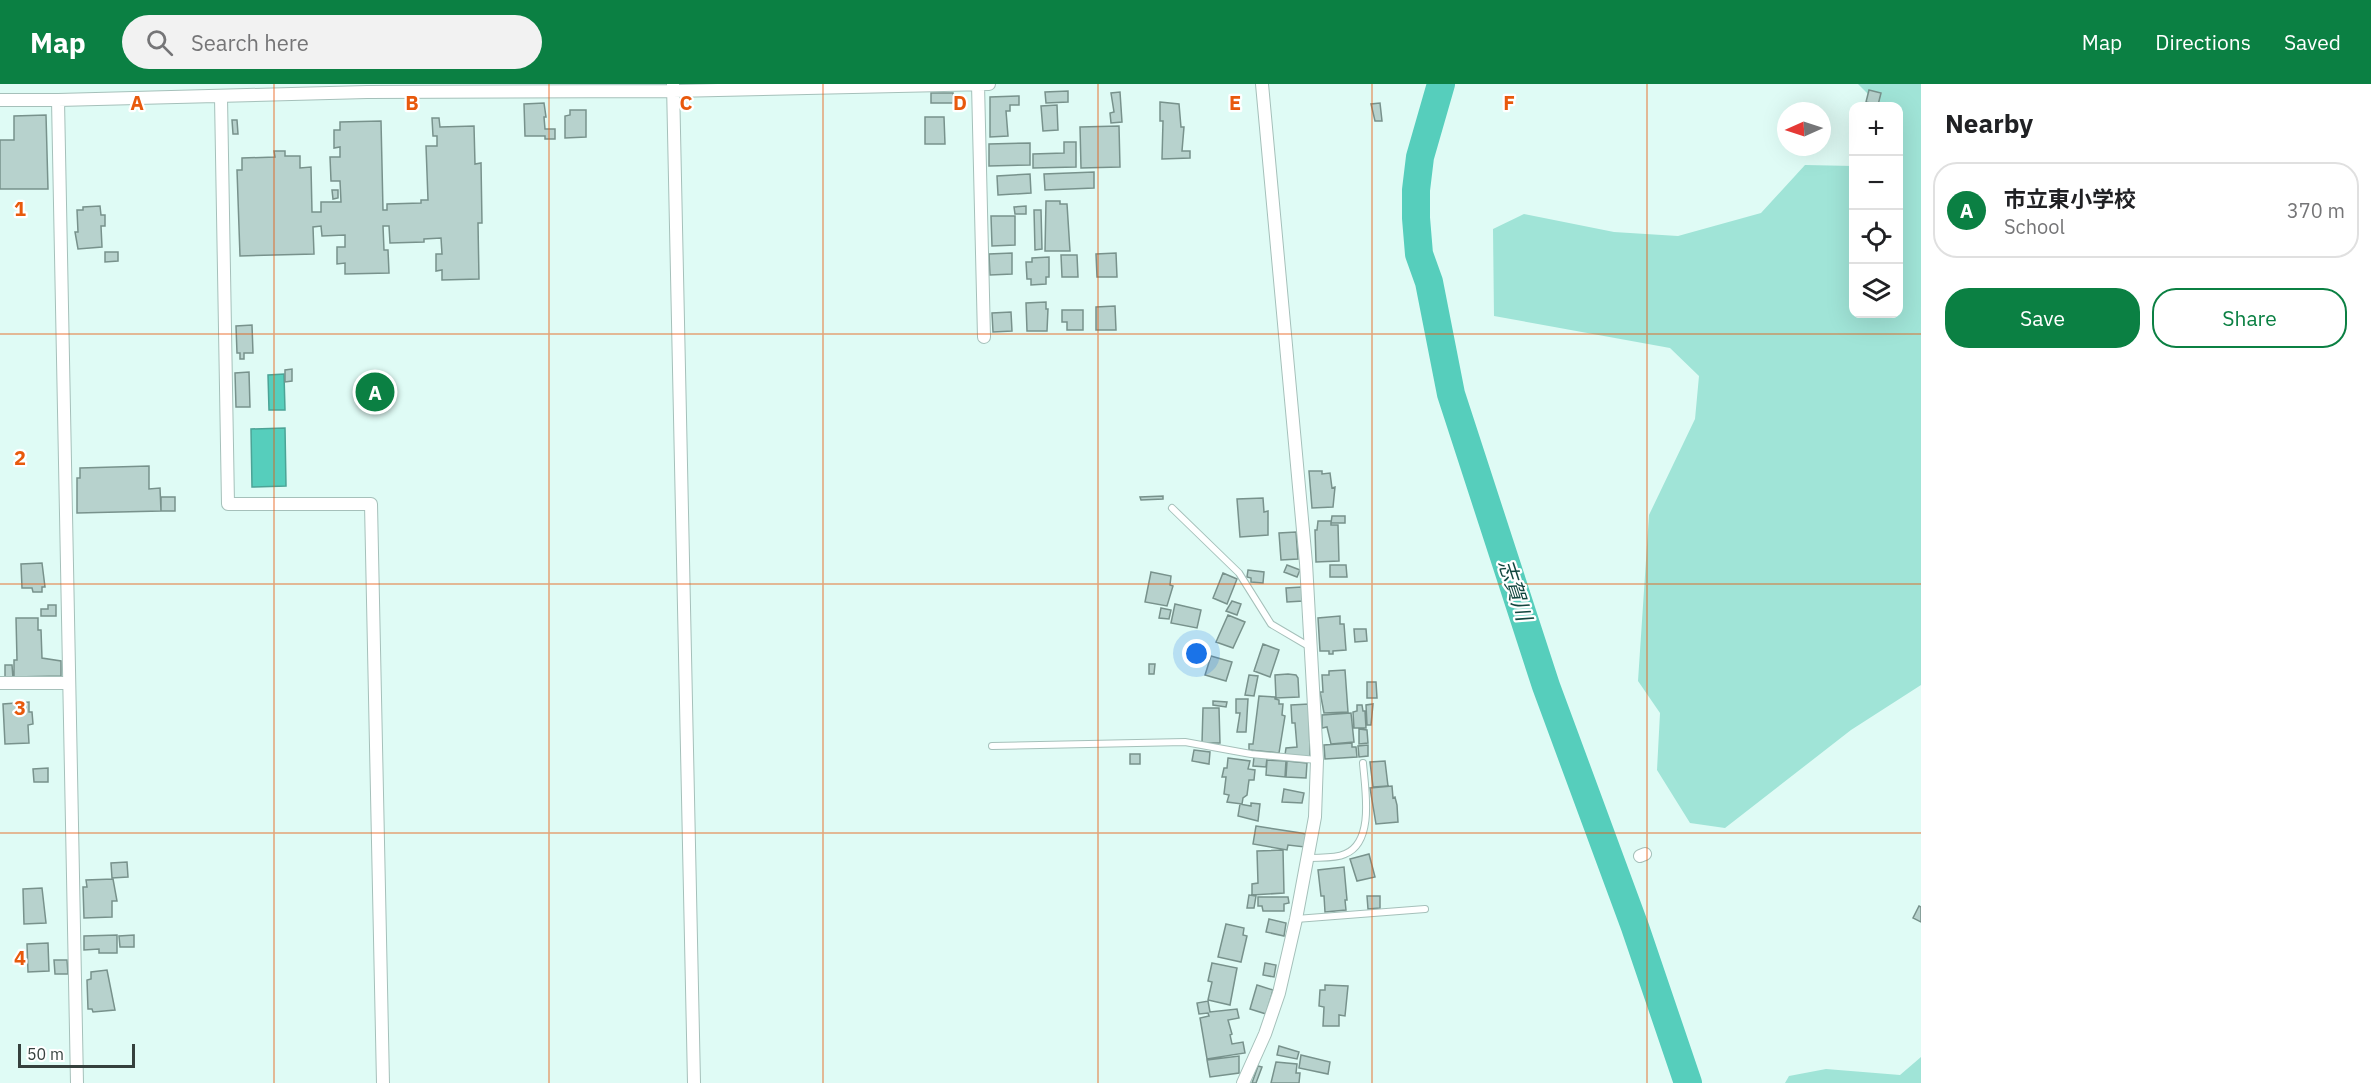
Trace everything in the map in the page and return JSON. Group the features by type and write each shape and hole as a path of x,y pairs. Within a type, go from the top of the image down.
{"street":[{"path":"978,84 984,337"},
{"path":"0,100 221,97 367,88 989,84"},
{"path":"1243,1083 1272,1014 1296,919 1315,818 1317,760 1306,563 1262,84"},
{"path":"673,87 694,1083"},
{"path":"221,97 228,504 371,504 382,1083"},
{"path":"58,100 77,1083"},
{"path":"0,683 69,682"}],"lane":[{"path":"1172,508 1239,573 1271,624 1311,647"},
{"path":"992,746 1185,741 1251,754 1317,760"},
{"path":"1308,858 1338,857 1348,854 1363,836 1366,812 1363,763"},
{"path":"1296,919 1425,909"}],"shaded area":[{"path":"1858,84 1921,84 1921,685 1851,730 1725,828 1690,823 1657,770 1660,713 1638,681 1649,515 1695,419 1699,376 1670,348 1494,316 1493,229 1524,214 1614,232 1678,236 1761,213 1805,165 1849,166 1849,318 1903,318 1903,102 1876,102"},
{"path":"284,374 285,410 269,410 268,375"},
{"path":"285,428 286,486 252,487 251,429"},
{"path":"1921,1057 1921,1083 1785,1083 1789,1076 1826,1069 1900,1075"}],"building":[{"path":"1869,90 1881,93 1879,102 1866,102"},
{"path":"1068,91 1068,102 1046,103 1045,92"},
{"path":"1120,92 1122,122 1111,123 1110,113 1114,112 1111,93"},
{"path":"931,93 953,93 953,103 931,103"},
{"path":"1019,96 1019,105 1010,105 1010,111 1006,111 1008,136 990,137 990,97"},
{"path":"1160,102 1179,104 1181,127 1184,127 1182,151 1190,151 1190,158 1162,159 1163,121 1160,121"},
{"path":"544,103 545,129 555,129 555,139 545,139 545,136 525,136 524,104"},
{"path":"1380,103 1382,121 1375,121 1371,104"},
{"path":"1057,105 1058,130 1043,131 1041,106"},
{"path":"570,110 586,110 586,137 565,138 565,116 570,115"},
{"path":"46,115 48,189 0,189 0,140 14,140 14,116"},
{"path":"925,117 944,117 945,144 925,144"},
{"path":"432,118 439,118 440,127 474,126 475,164 481,163 482,223 478,223 479,279 442,280 442,270 436,271 436,254 442,254 441,238 424,239 424,242 390,243 389,226 383,226 384,250 388,250 389,273 345,274 345,263 337,264 337,247 345,247 345,235 322,236 321,226 313,227 314,254 240,256 237,170 242,170 242,158 275,157 274,151 285,151 285,156 300,156 300,168 311,167 312,212 321,212 321,202 341,202 340,181 331,181 330,157 340,157 340,147 334,148 334,130 340,130 340,122 381,121 383,210 387,210 387,204 421,203 421,200 428,200 426,146 437,146 437,136 433,136"},
{"path":"232,120 237,120 238,134 233,134"},
{"path":"1119,126 1120,167 1081,168 1080,127"},
{"path":"1064,142 1076,142 1076,167 1033,168 1033,154 1064,153"},
{"path":"1030,143 1030,165 989,166 989,144"},
{"path":"1094,172 1094,188 1045,190 1044,174"},
{"path":"1030,174 1031,193 998,195 997,176"},
{"path":"332,190 338,190 338,198 333,199"},
{"path":"1046,201 1060,201 1060,204 1067,204 1070,251 1045,251"},
{"path":"100,206 101,215 105,215 105,226 101,226 102,247 78,249 75,232 78,232 77,210 83,210 83,207"},
{"path":"1026,206 1026,214 1015,214 1014,207"},
{"path":"1034,210 1041,210 1042,249 1035,250"},
{"path":"991,216 1015,216 1015,245 992,246"},
{"path":"105,252 118,252 118,261 105,262"},
{"path":"1012,253 1012,274 990,275 989,254"},
{"path":"1116,253 1117,277 1097,277 1096,254"},
{"path":"1061,255 1077,255 1078,277 1062,277"},
{"path":"1049,257 1049,277 1046,277 1046,284 1031,285 1031,279 1027,279 1026,262 1032,262 1032,258"},
{"path":"1046,302 1047,331 1027,331 1026,303"},
{"path":"1115,306 1116,330 1096,330 1096,307"},
{"path":"1062,310 1083,310 1083,330 1067,330 1067,322 1062,322"},
{"path":"1011,312 1012,331 993,332 992,313"},
{"path":"252,325 253,353 244,353 244,359 240,359 240,353 237,353 236,326"},
{"path":"292,369 292,381 285,382 285,370"},
{"path":"249,372 250,407 236,407 235,373"},
{"path":"149,466 149,489 160,488 161,511 77,513 77,478 80,478 80,468"},
{"path":"1309,471 1330,473 1332,488 1335,487 1333,507 1312,508"},
{"path":"1163,496 1163,499 1141,500 1140,497"},
{"path":"161,497 175,497 175,511 161,511"},
{"path":"1263,498 1264,512 1268,511 1268,535 1240,537 1237,499"},
{"path":"1332,516 1345,516 1345,523 1331,523"},
{"path":"1318,521 1331,521 1331,525 1338,525 1339,561 1316,562 1315,530 1317,530"},
{"path":"1296,532 1298,559 1281,560 1279,533"},
{"path":"42,563 45,587 42,587 42,592 33,592 32,588 22,588 21,564"},
{"path":"1287,565 1300,570 1297,577 1284,572"},
{"path":"1330,565 1346,565 1347,577 1330,577"},
{"path":"1248,570 1264,572 1263,583 1251,582 1251,578 1247,577"},
{"path":"1151,572 1171,576 1170,585 1173,586 1167,606 1145,602"},
{"path":"1223,573 1237,579 1227,604 1213,598"},
{"path":"1302,587 1303,601 1287,602 1286,588"},
{"path":"1232,601 1241,604 1237,615 1226,611"},
{"path":"1175,604 1201,610 1197,628 1171,623"},
{"path":"48,605 56,605 56,616 41,616 41,609 48,609"},
{"path":"1161,608 1171,610 1169,619 1159,618"},
{"path":"1228,615 1245,622 1233,648 1216,642"},
{"path":"1340,616 1340,624 1344,624 1346,650 1333,651 1333,654 1329,654 1329,651 1320,651 1318,618"},
{"path":"16,618 38,618 42,658 61,661 61,676 14,677 14,660 17,660"},
{"path":"1354,629 1366,629 1367,641 1355,642"},
{"path":"1263,644 1279,650 1270,677 1254,671"},
{"path":"1211,656 1232,662 1226,681 1205,675"},
{"path":"1149,664 1155,664 1154,674 1149,674"},
{"path":"5,665 12,665 13,678 5,678"},
{"path":"1345,670 1348,712 1324,713 1320,692 1323,692 1322,675 1329,675 1329,671"},
{"path":"1249,675 1258,676 1254,696 1245,695"},
{"path":"1275,675 1296,675 1298,678 1299,697 1276,698"},
{"path":"1367,682 1376,682 1377,698 1367,698"},
{"path":"1259,696 1275,697 1279,700 1279,704 1283,704 1282,715 1285,716 1279,753 1249,750 1249,744 1253,744"},
{"path":"1236,699 1248,699 1246,732 1237,732 1240,713 1236,713"},
{"path":"1213,701 1227,702 1226,707 1213,705"},
{"path":"29,702 33,724 28,725 29,743 5,744 3,704"},
{"path":"1309,704 1310,757 1285,755 1286,748 1297,747 1291,705"},
{"path":"1373,704 1371,725 1367,725 1366,705"},
{"path":"1357,705 1362,705 1365,711 1366,728 1354,728 1353,712 1357,711"},
{"path":"1203,708 1219,708 1220,743 1202,743"},
{"path":"1351,713 1354,742 1331,744 1327,727 1322,728 1322,715"},
{"path":"1359,729 1367,730 1368,743 1359,744"},
{"path":"1352,743 1352,747 1356,747 1357,757 1325,759 1324,745"},
{"path":"1368,745 1368,756 1359,757 1358,746"},
{"path":"1194,750 1210,752 1209,764 1192,761"},
{"path":"1130,754 1140,754 1140,764 1130,764"},
{"path":"1254,757 1267,758 1266,767 1253,766"},
{"path":"1228,758 1250,761 1248,769 1255,770 1254,780 1249,780 1247,795 1243,798 1242,804 1227,802 1229,795 1224,794 1226,777 1222,777 1224,768 1227,768"},
{"path":"1267,760 1286,761 1285,777 1266,775"},
{"path":"1287,761 1307,763 1306,778 1286,777"},
{"path":"1385,761 1388,786 1373,787 1370,762"},
{"path":"48,768 48,782 34,782 33,769"},
{"path":"1392,786 1393,798 1395,797 1397,805 1398,822 1376,824 1370,788"},
{"path":"1284,789 1304,793 1302,803 1282,802"},
{"path":"1251,803 1260,804 1258,821 1238,816 1240,804 1251,806"},
{"path":"1256,826 1307,834 1305,847 1288,845 1287,850 1253,844"},
{"path":"1283,850 1284,893 1252,895 1252,884 1258,883 1257,851"},
{"path":"1369,854 1375,877 1357,881 1350,859"},
{"path":"127,862 128,877 112,878 111,863"},
{"path":"1344,867 1346,910 1325,912 1318,870"},
{"path":"113,879 117,901 112,901 112,917 84,918 83,887 87,887 86,880"},
{"path":"42,888 46,923 24,924 23,889"},
{"path":"1249,895 1256,896 1254,908 1247,908"},
{"path":"1367,896 1380,896 1380,908 1368,909"},
{"path":"1258,897 1288,897 1289,903 1284,904 1284,911 1263,911 1262,906 1258,906"},
{"path":"1919,906 1921,907 1921,922 1913,918"},
{"path":"1269,919 1286,923 1284,936 1266,932"},
{"path":"1226,924 1244,928 1243,935 1247,936 1241,962 1218,957"},
{"path":"117,935 117,953 99,953 99,949 84,950 84,936"},
{"path":"134,935 134,947 120,947 119,936"},
{"path":"48,943 49,971 28,972 27,944"},
{"path":"54,960 67,960 68,974 55,974"},
{"path":"1212,963 1237,968 1230,1005 1208,1000 1212,982 1208,981"},
{"path":"1265,963 1276,965 1274,977 1263,975"},
{"path":"107,970 115,1010 93,1012 92,1009 88,1009 87,980 91,979 91,972"},
{"path":"1257,985 1273,990 1266,1014 1250,1009"},
{"path":"1325,985 1348,986 1345,1016 1339,1015 1339,1026 1323,1026 1324,1007 1319,1006 1320,990 1325,990"},
{"path":"1208,1001 1210,1012 1237,1009 1239,1018 1228,1020 1232,1034 1230,1035 1232,1044 1243,1042 1245,1053 1207,1059 1200,1018 1209,1016 1208,1013 1199,1014 1197,1003"},
{"path":"1279,1046 1299,1052 1297,1059 1277,1055"},
{"path":"1301,1055 1330,1062 1328,1074 1299,1068"},
{"path":"1239,1056 1239,1073 1210,1077 1207,1060"},
{"path":"1276,1062 1297,1064 1296,1073 1300,1073 1299,1083 1271,1083"},
{"path":"1258,1066 1262,1067 1256,1083 1252,1083"}],"waterway":[{"name":"志賀川","path":"1441,84 1420,157 1416,190 1416,218 1419,254 1429,282 1451,394 1546,686 1635,927 1688,1083"}],"place":[{"name":"市立東小学校","path":"375,392"}]}
